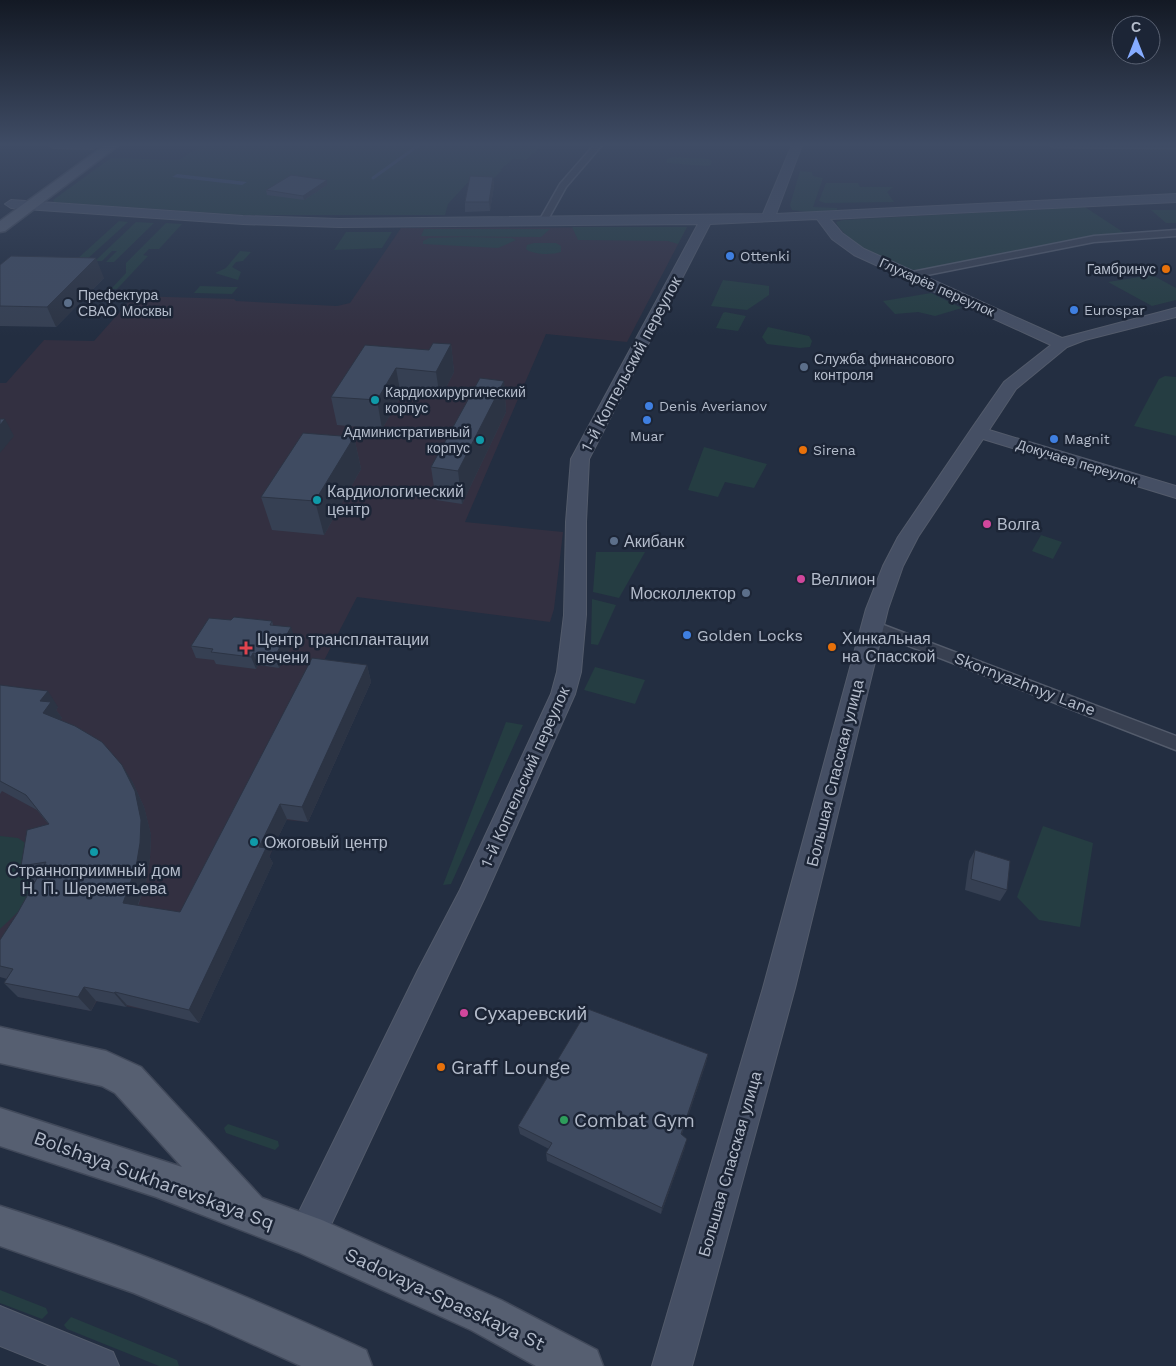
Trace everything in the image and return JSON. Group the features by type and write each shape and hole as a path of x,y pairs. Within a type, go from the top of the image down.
{"main road":[{"path":"0,228 25,209"},
{"path":"0,1045 106,1069 128,1080 251,1213"},
{"name":"Bolshaya Sukharevskaya Sq","path":"0,1127 156,1177 307,1236"},
{"path":"0,1226 140,1275 279,1332 350,1366"},
{"name":"Sadovaya-Spasskaya St","path":"307,1236 486,1314 581,1366"}],"street":[{"path":"82,209 267,222 706,220 964,209"},
{"path":"544,221 551,209"},
{"path":"768,218 772,209"},
{"name":"Глухарёв переулок","path":"821,216 837,236 865,255 1062,344"},
{"name":"1-й Коптельский переулок","path":"307,1236 428,980 470,900 563,694 569,672 574,624 577,557 576,522 580,459 706,220"},
{"path":"912,275 1094,240 1176,233"},
{"name":"Большая Спасская улица","path":"672,1366 779,988 877,609 893,566 908,537 1010,386 1062,344 1080,337 1176,312"},
{"name":"Докучаев переулок","path":"978,432 1176,492"},
{"name":"Skornyazhnyy Lane","path":"873,626 1176,743"},
{"path":"0,1326 99,1366"}],"shaded area":[{"path":"687,227 627,342 546,334 465,522 563,532 554,609 550,622 357,597 317,674 371,682 308,822 286,820 199,1023 147,1010 97,1001 91,1011 18,997 27,982 0,977 0,383 6,383 44,340 94,341 134,296 234,299 236,301 337,306 350,303 401,228"}],"green space":[{"path":"153,209 447,209 445,215 245,215"},
{"path":"791,209 837,209 807,212"},
{"path":"1052,209 1088,209 1126,234 1067,241 919,270 909,269 885,261 860,246 841,230 836,222 843,220"},
{"path":"1151,210 1176,210 1176,223 1166,223"},
{"path":"119,221 128,222 85,261 75,261"},
{"path":"136,222 154,223 114,262 106,262 117,251 112,251 102,261 95,261"},
{"path":"166,223 182,224 159,249 149,249 143,255 148,256 117,289 111,289 126,273 126,263"},
{"path":"572,227 687,227 678,244 668,241 578,240"},
{"path":"424,229 550,229 541,237 421,236"},
{"path":"346,232 392,232 382,248 334,250"},
{"path":"429,238 512,238 516,240 498,248 423,244 423,241"},
{"path":"534,243 556,243 561,246 561,252 543,254 526,249 527,245"},
{"path":"240,251 251,252 243,261 236,262 232,267 241,272 238,280 215,273 226,268"},
{"path":"1152,275 1176,288 1176,300 1152,306 1108,282"},
{"path":"723,280 769,286 769,295 747,310 711,306"},
{"path":"200,286 238,287 232,294 194,293"},
{"path":"931,293 962,308 935,316 918,312 895,314 883,301"},
{"path":"725,312 746,316 738,331 716,328"},
{"path":"768,327 809,336 812,341 810,347 800,348 767,344 762,337"},
{"path":"1165,376 1176,377 1176,436 1134,426 1159,379"},
{"path":"704,447 767,464 754,488 725,482 718,497 688,490"},
{"path":"1041,535 1062,542 1053,559 1032,551"},
{"path":"596,552 645,552 619,598 593,592"},
{"path":"592,599 616,605 598,645 591,644"},
{"path":"595,667 645,680 635,704 584,690"},
{"path":"506,722 523,725 451,884 443,885"},
{"path":"1043,826 1093,843 1080,927 1039,920 1017,897"},
{"path":"0,836 18,838 34,849 23,862 23,878 32,876 31,892 23,906 0,929"},
{"path":"228,1124 278,1141 279,1146 275,1150 226,1133 224,1128"},
{"path":"0,1290 46,1308 48,1313 42,1319 0,1303"},
{"path":"71,1317 177,1360 179,1366 159,1366 67,1329 64,1325"}],"building":[{"path":"11,256 96,258 47,307 0,306 0,265"},
{"path":"433,343 451,344 436,372 396,368 377,400 331,397 365,345 429,350"},
{"path":"480,378 504,381 458,471 431,467"},
{"path":"303,433 354,437 315,501 261,497"},
{"path":"234,617 272,621 270,625 291,627 275,656 253,653 251,657 211,652 213,649 191,646 209,618 231,620"},
{"path":"312,658 367,665 302,807 280,804 259,847 266,848 189,1010 115,992 84,987 78,997 4,983 13,969 0,966 0,940 46,862 21,866 27,830 49,824 26,795 0,781 0,685 48,691 40,701 51,702 43,713 75,726 102,742 122,765 135,791 141,820 136,867 123,903 180,912"},
{"path":"975,850 1010,861 1007,890 971,879"},
{"path":"588,1009 708,1054 681,1134 687,1139 662,1208 546,1153 552,1143 518,1126"}],"place":[{"name":"Ottenki","path":"730,256"},
{"name":"Гамбринус","path":"1166,269"},
{"name":"Префектура СВАО Москвы","path":"68,303"},
{"name":"Eurospar","path":"1074,310"},
{"name":"Служба финансового контроля","path":"804,367"},
{"name":"Кардиохирургический корпус","path":"375,400"},
{"name":"Denis Averianov","path":"649,406"},
{"name":"Muar","path":"647,420"},
{"name":"Magnit","path":"1054,439"},
{"name":"Административный корпус","path":"480,440"},
{"name":"Sirena","path":"803,450"},
{"name":"Кардиологический центр","path":"317,500"},
{"name":"Волга","path":"987,524"},
{"name":"Акибанк","path":"614,541"},
{"name":"Веллион","path":"801,579"},
{"name":"Москоллектор","path":"746,593"},
{"name":"Golden Locks","path":"687,635"},
{"name":"Хинкальная на Спасской","path":"832,647"},
{"name":"Центр трансплантации печени","path":"246,648"},
{"name":"Ожоговый центр","path":"254,842"},
{"name":"Странноприимный дом Н. П. Шереметьева","path":"94,852"},
{"name":"Сухаревский","path":"464,1013"},
{"name":"Graff Lounge","path":"441,1067"},
{"name":"Combat Gym","path":"564,1120"}]}
